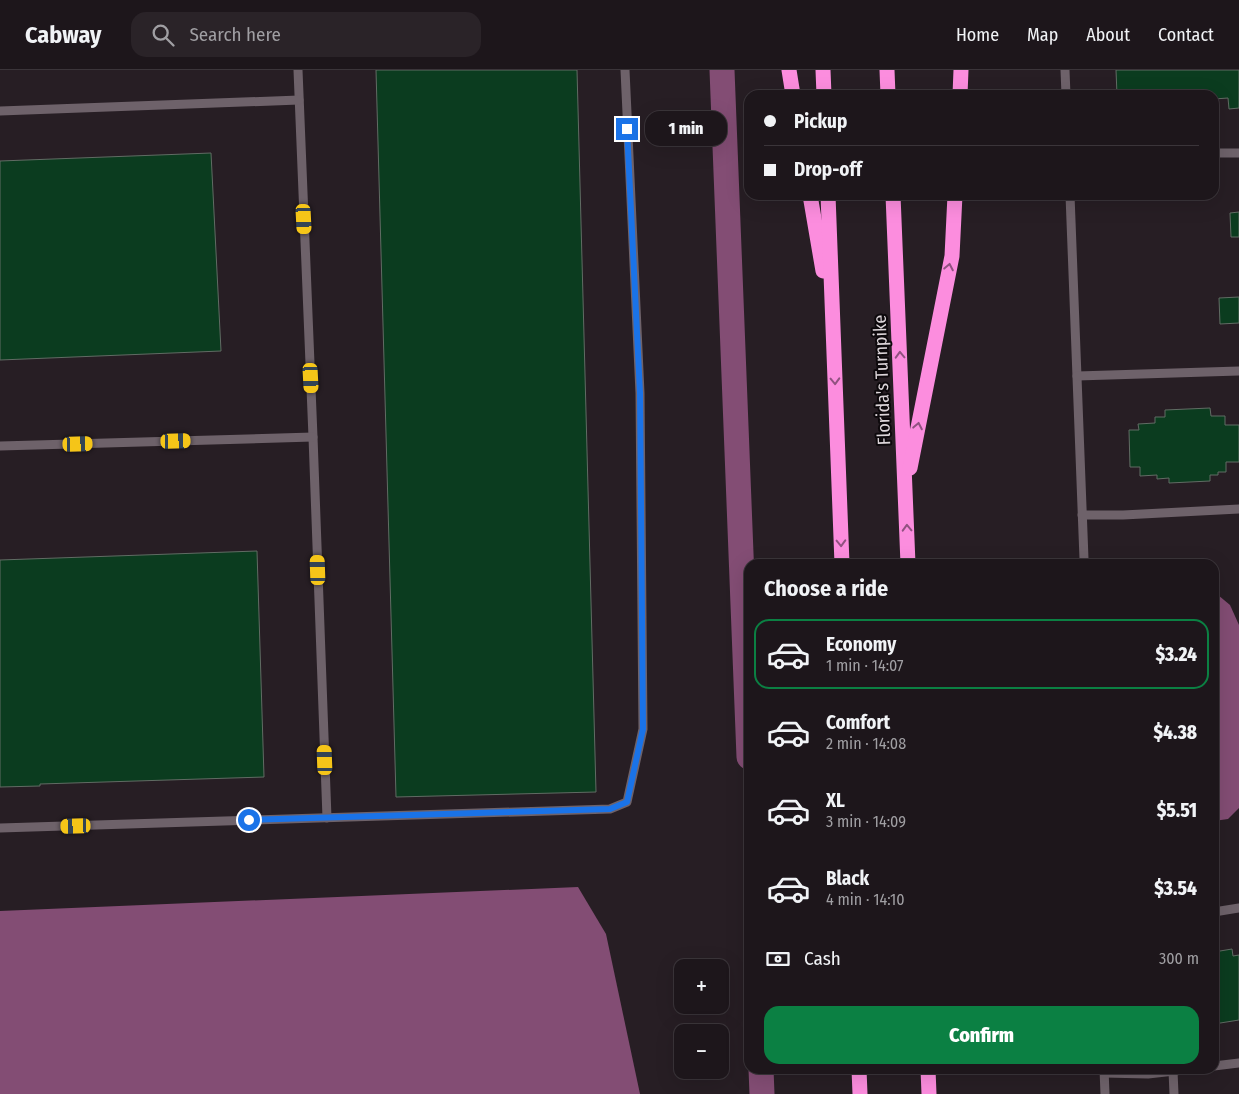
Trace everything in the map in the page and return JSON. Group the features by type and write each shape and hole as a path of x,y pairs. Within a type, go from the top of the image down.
{"highway":[{"path":"789,70 792,90"},
{"path":"823,70 824,90"},
{"path":"887,70 888,90"},
{"path":"960,90 961,70"},
{"path":"811,200 833,332"},
{"path":"828,200 842,559"},
{"name":"Florida's Turnpike","path":"893,200 908,559"},
{"path":"906,491 952,256 955,200"},
{"path":"859,1074 860,1094"},
{"path":"928,1074 929,1094"}],"lane":[{"path":"298,70 327,818"},
{"path":"0,828 610,809 627,802 643,729 643,719 640,393 625,70"},
{"path":"1065,70 1066,90"},
{"path":"0,111 299,100"},
{"path":"1219,153 1239,153"},
{"path":"1070,200 1084,559"},
{"path":"1077,376 1239,371"},
{"path":"0,446 313,437"},
{"path":"1082,515 1123,515 1239,509"},
{"path":"1219,911 1239,908"},
{"path":"1219,1065 1239,1063"},
{"path":"1104,1074 1105,1094"},
{"path":"1173,1074 1174,1094"}],"shaded area":[{"path":"1219,596 1230,605 1239,625 1239,808 1228,819 1219,820"},
{"path":"578,887 606,934 640,1094 0,1094 0,911"}],"building":[{"path":"376,70 577,70 596,792 396,797"},
{"path":"1116,70 1239,70 1239,108 1229,109 1228,98 1219,99 1219,90 1117,90"},
{"path":"211,153 221,351 0,360 0,161"},
{"path":"1239,212 1239,237 1231,237 1230,213"},
{"path":"1239,297 1239,323 1220,324 1219,298"},
{"path":"1210,408 1211,416 1225,416 1225,425 1239,425 1239,462 1226,462 1226,472 1210,475 1210,481 1169,483 1169,478 1157,479 1157,475 1140,476 1140,467 1130,467 1129,430 1139,430 1138,424 1155,423 1155,417 1165,417 1165,410"},
{"path":"257,551 264,777 0,787 0,560"},
{"path":"1232,949 1233,956 1239,955 1239,1020 1219,1023 1219,951"}],"waterway":[{"path":"722,70 744,630"},
{"path":"761,1074 762,1094"}],"route":[{"path":"249,820 610,809 627,802 643,729 640,393 627,129"}]}
